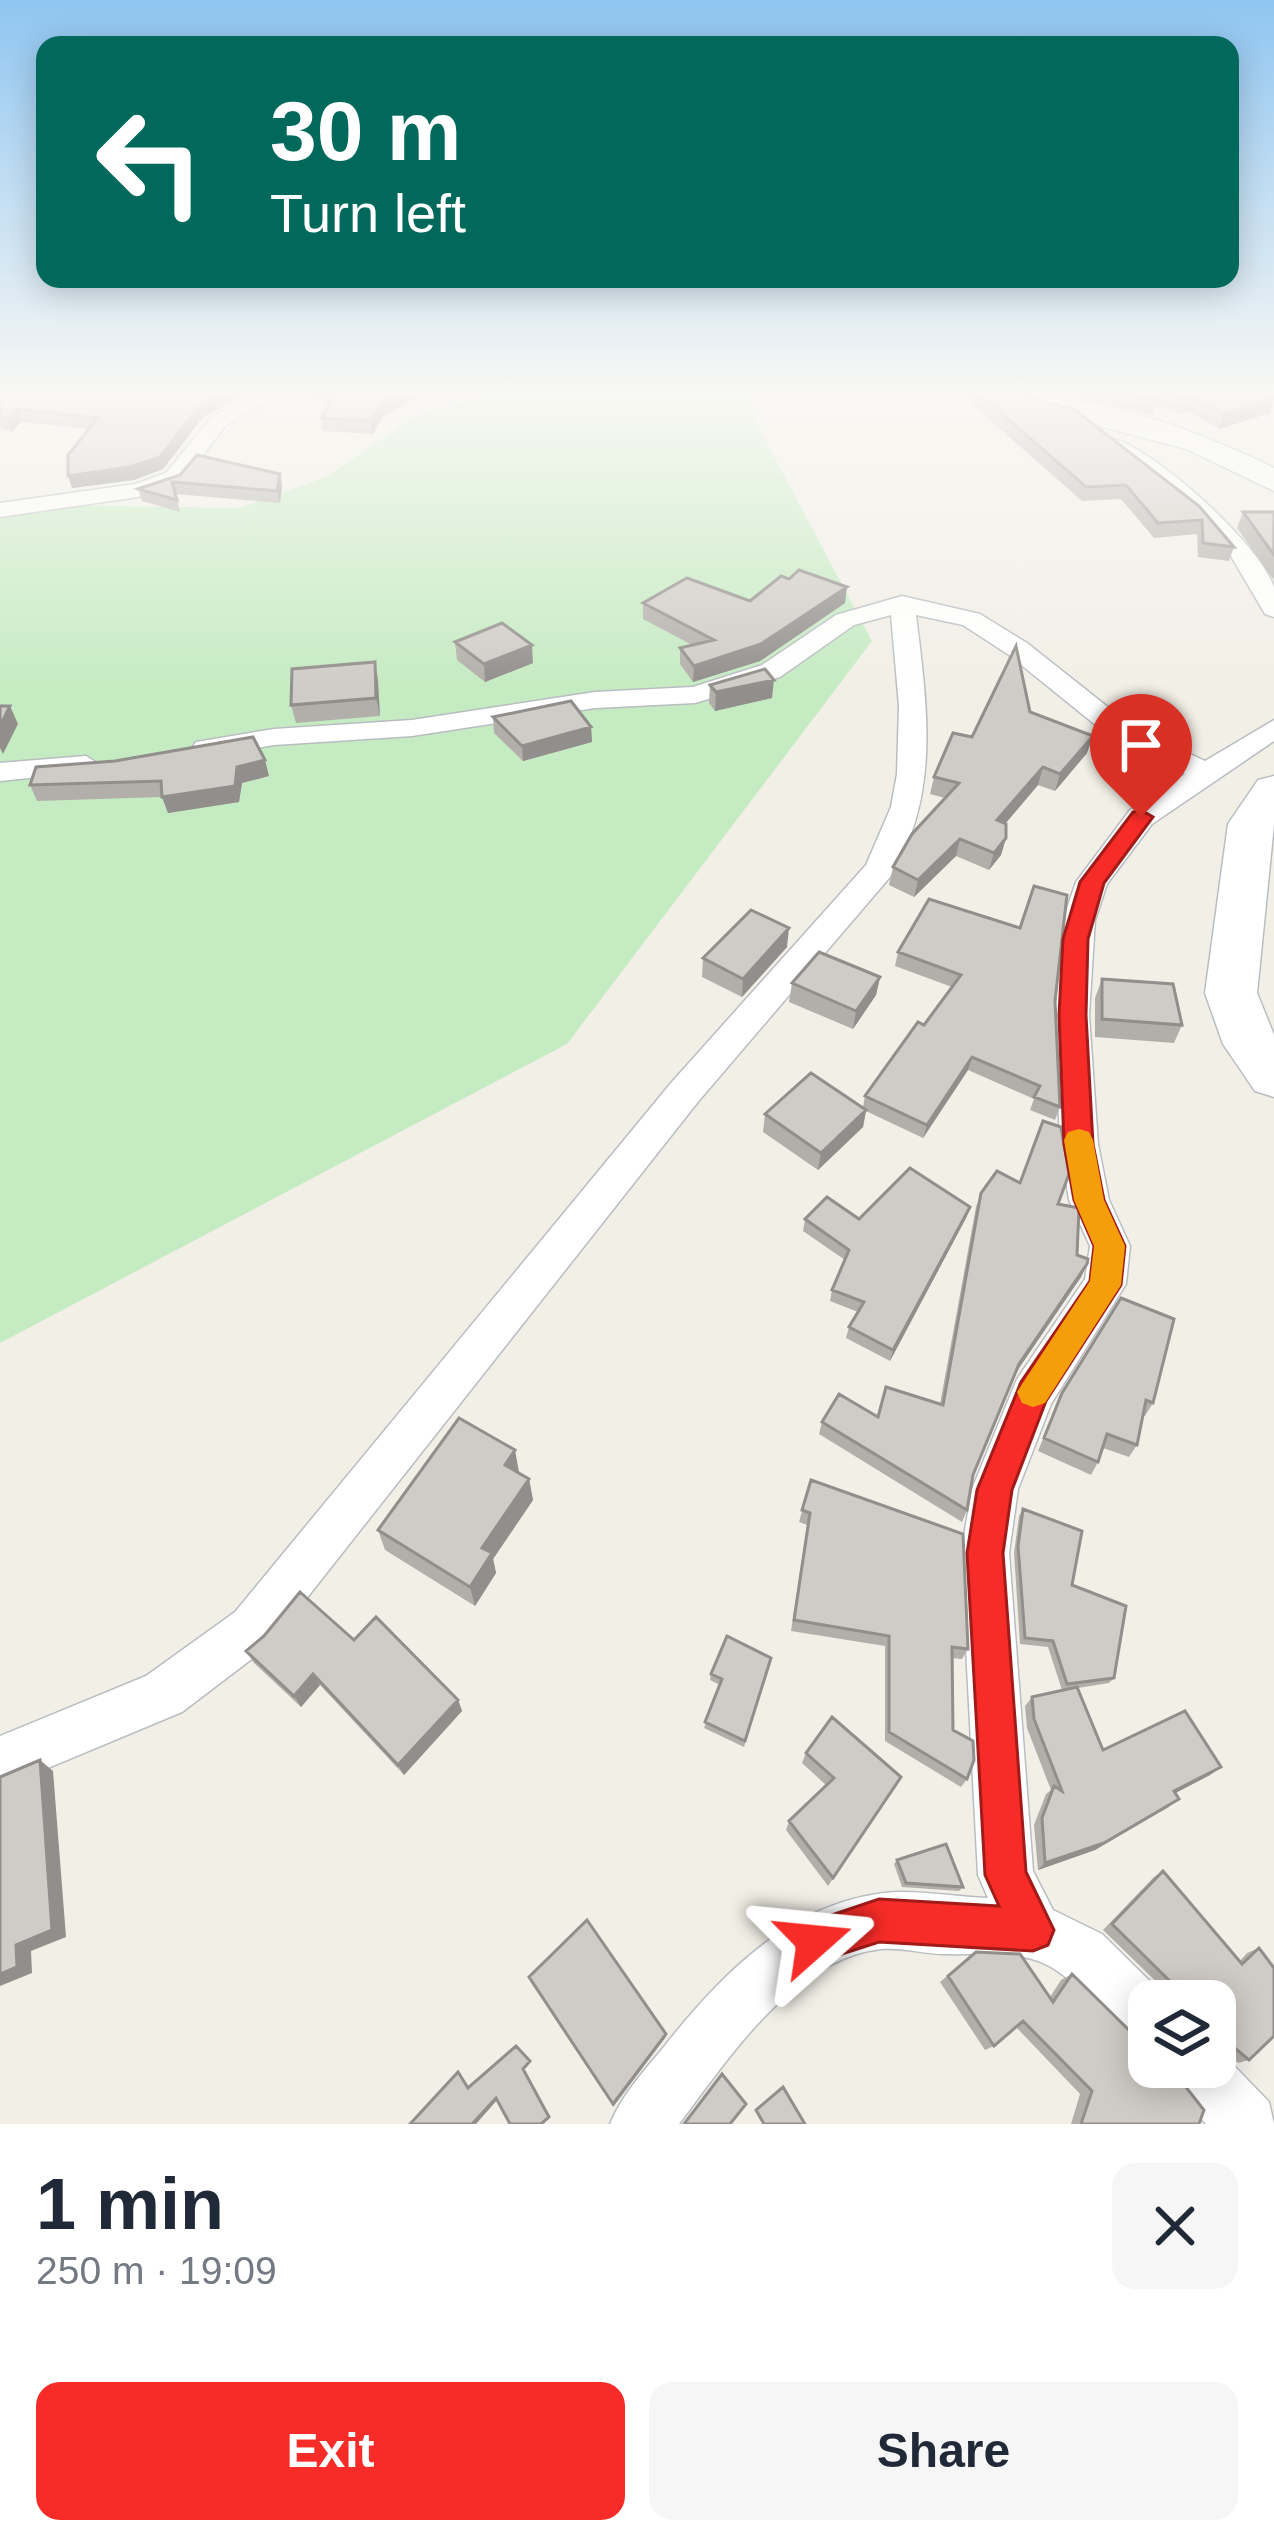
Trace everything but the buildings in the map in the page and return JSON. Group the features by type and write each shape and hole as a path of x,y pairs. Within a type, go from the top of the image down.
{"main road":[{"path":"1274,790 1251,824 1232,993 1242,1030 1274,1076"}],"street":[{"path":"0,510 123,492"},
{"path":"1178,492 1205,512 1241,553 1274,610"},
{"path":"0,1762 164,1694 252,1629 684,1093 879,870 901,827 916,747 902,604"},
{"path":"186,751 274,737 412,728 595,700 695,695 771,670 845,620 902,604 970,619 1018,649 1123,733 1206,772"},
{"path":"1033,1930 1006,1875 984,1582 995,1490 1033,1393 1106,1285 1110,1246 1089,1200 1078,1144 1072,1015 1075,939 1084,901 1103,864 1141,817 1274,728"},
{"path":"0,772 120,763"},
{"path":"641,2124 780,1965 814,1941 879,1921 1033,1930 1062,1938 1128,2000"},
{"path":"1214,2088 1247,2124"}],"green space":[{"path":"284,492 793,492 872,641 567,1044 0,1343 0,504 239,508"}],"slow traffic":[{"path":"1033,1392 1106,1285 1110,1246 1089,1200 1079,1140"}],"route":[{"path":"814,1941 879,1921 1033,1930 1006,1875 984,1582 988,1520 1033,1393 1106,1285 1110,1246 1089,1200 1078,1144 1072,1015 1075,939 1092,882 1141,817"}]}
